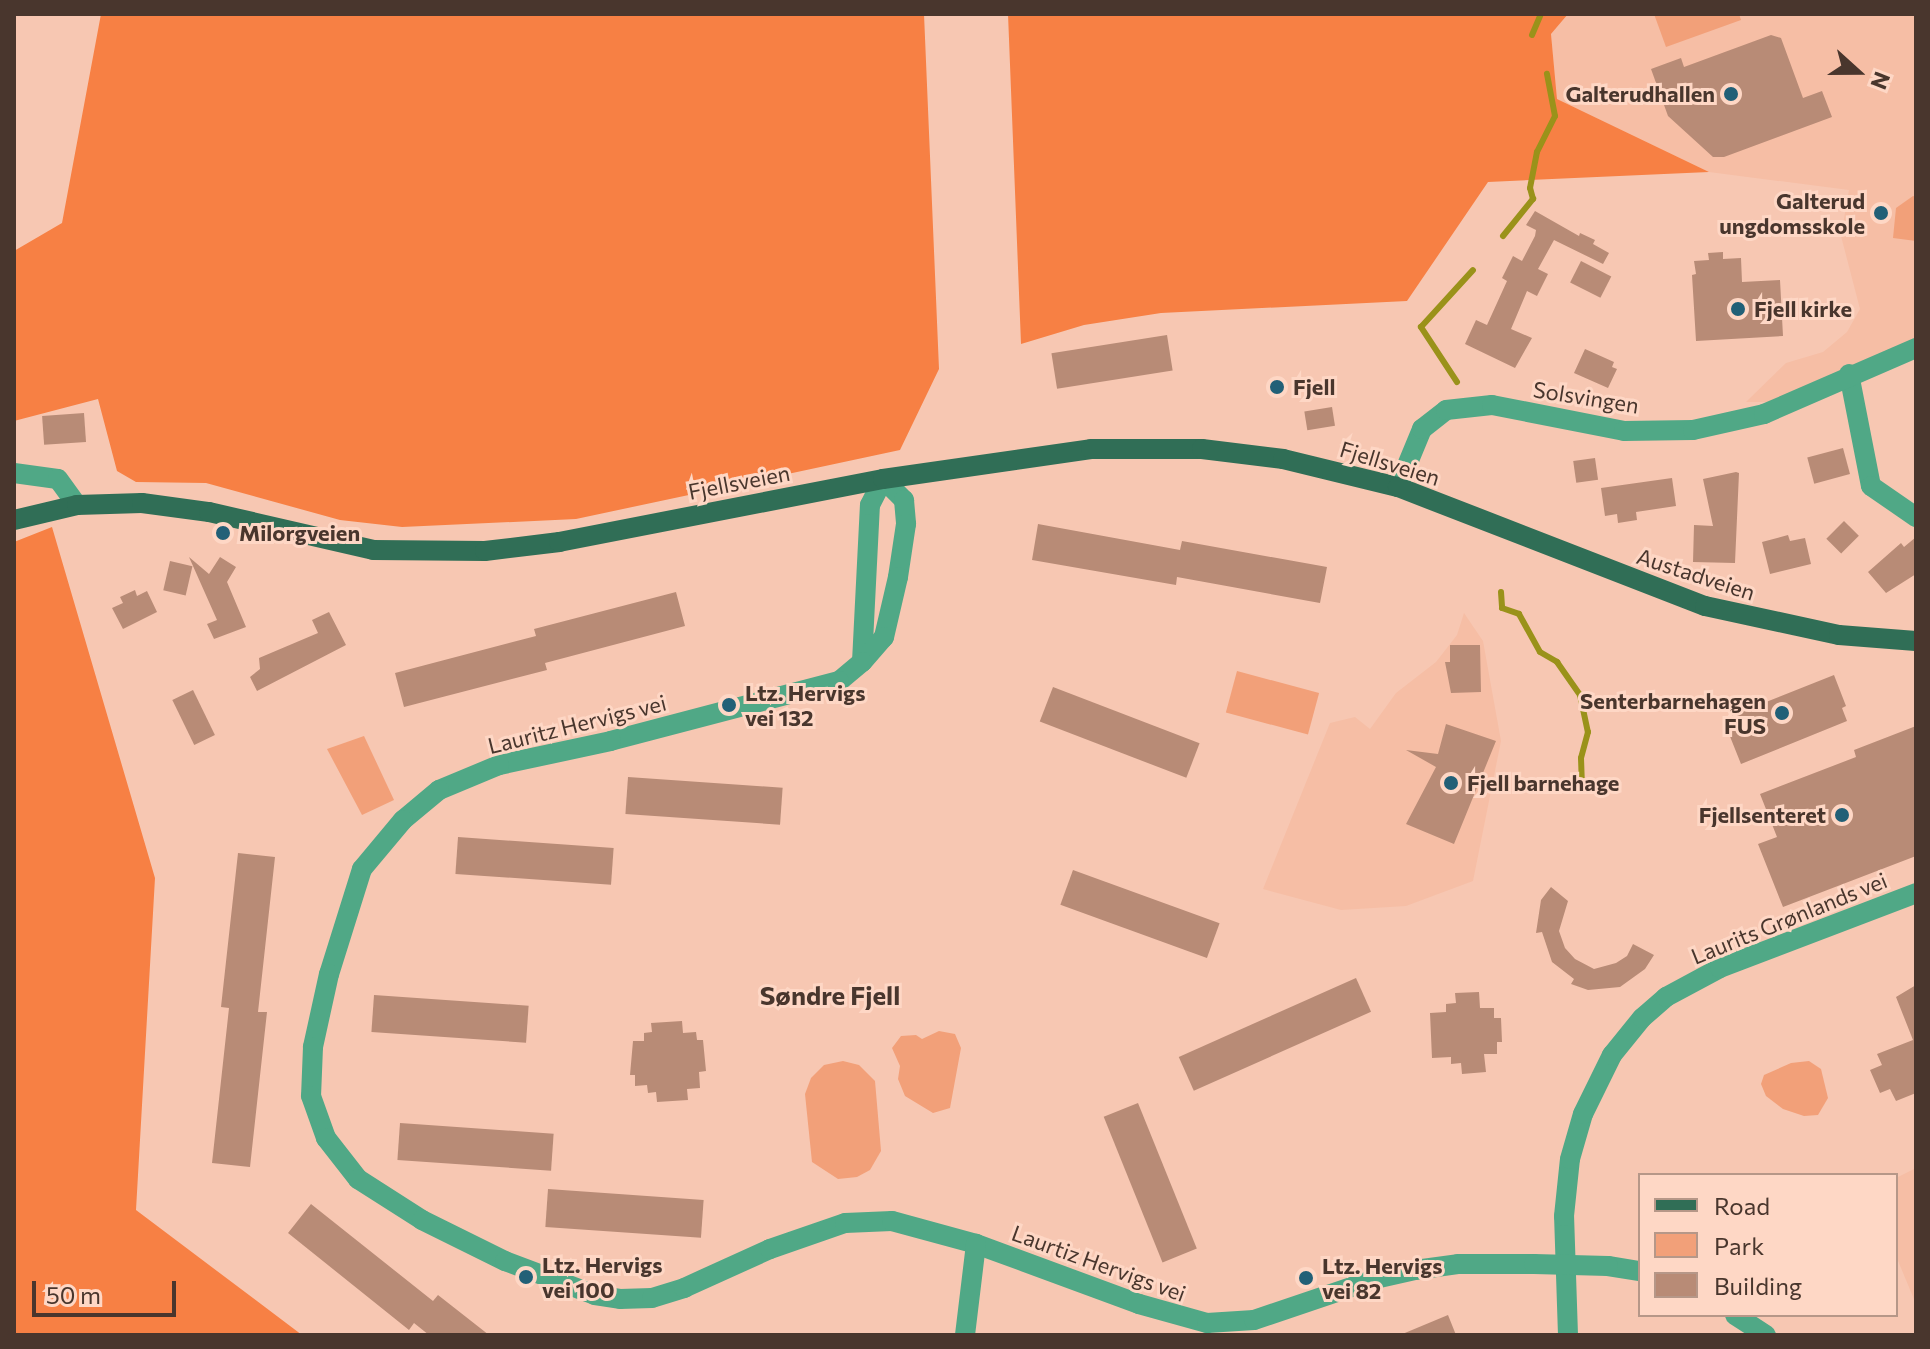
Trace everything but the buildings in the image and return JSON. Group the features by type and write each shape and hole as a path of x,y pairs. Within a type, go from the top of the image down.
{"main road":[{"name":"Fjellsveien","path":"14,520 77,505 142,503 179,507 373,550 485,551 559,542 883,479 1091,449 1166,447 1283,459 1398,487 1471,515"},
{"name":"Austadveien","path":"1471,515 1705,606 1839,635 1916,641"}],"street":[{"name":"Solsvingen","path":"1398,487 1422,429 1446,410 1492,405 1624,431 1693,430 1764,414 1849,374 1916,348"},
{"path":"1849,374 1871,486 1916,517"},
{"path":"14,473 58,479 77,505"},
{"path":"862,662 870,505 883,479"},
{"name":"Lauritz Hervigs vei","path":"883,479 904,500 906,524 884,637 862,662 839,681 611,741 499,765 439,790 403,820 362,869 317,1021 309,1078 311,1096 326,1138 346,1167 373,1190 481,1250 595,1295 620,1299 652,1298 770,1249 845,1223 892,1221 976,1244"},
{"name":"Laurits Grønlands vei","path":"1568,1335 1564,1216 1570,1159 1583,1114 1612,1055 1642,1018 1666,997 1720,968 1916,893"},
{"path":"965,1335 976,1244"},
{"name":"Laurtiz Hervigs vei","path":"976,1244 1171,1315 1227,1324 1254,1320 1365,1282 1458,1264 1608,1266 1638,1271"},
{"path":"1738,1317 1766,1335"}],"shaded area":[{"path":"101,14 924,14 939,369 900,450 576,519 402,527 340,520 206,483 136,482 117,471 98,399 14,421 14,251 62,223"},
{"path":"1008,14 1568,14 1551,34 1557,99 1709,172 1488,182 1407,301 1161,313 1084,325 1021,344"},
{"name":"Galterud ungdomsskole","path":"1568,14 1916,14 1916,347 1780,402 1746,402 1786,363 1823,352 1847,332 1860,309 1841,236 1849,190 1709,172 1557,99 1551,34"},
{"path":"52,527 155,878 136,1210 302,1335 14,1335 14,542"},
{"path":"1464,613 1483,641 1501,741 1473,881 1406,906 1341,910 1263,889 1330,723 1355,717 1370,729 1396,693 1436,662 1457,635"},
{"path":"1916,1168 1916,1304 1898,1261 1898,1177"}],"green space":[{"path":"1654,14 1739,14 1741,20 1666,47"},
{"path":"1916,197 1916,241 1893,238 1896,208"},
{"path":"1237,671 1319,693 1308,735 1226,713"},
{"path":"364,736 394,800 362,815 327,749"},
{"path":"939,1031 955,1034 961,1048 950,1108 933,1113 905,1096 898,1079 900,1066 892,1048 901,1036 916,1035 922,1039"},
{"path":"843,1061 859,1065 875,1081 881,1151 870,1170 857,1177 838,1179 812,1162 805,1094 811,1078 824,1065"},
{"path":"1809,1061 1821,1069 1828,1098 1818,1115 1804,1116 1783,1109 1766,1096 1761,1084 1764,1075 1791,1063"}],"waterway":[{"path":"1532,35 1541,14"},
{"path":"1503,236 1533,199 1530,188 1537,152 1555,116 1547,74"},
{"path":"1457,382 1421,327 1473,270"},
{"path":"1501,592 1502,608 1519,614 1540,652 1557,662 1580,695 1588,732 1581,758 1582,788"}],"place":[{"name":"Galterudhallen","path":"1731,94"},
{"name":"Galterud ungdomsskole","path":"1881,213"},
{"name":"Fjell kirke","path":"1738,309"},
{"name":"Fjell","path":"1277,387"},
{"name":"Milorgveien","path":"223,533"},
{"name":"Ltz. Hervigs vei 132","path":"729,705"},
{"name":"Senterbarnehagen FUS","path":"1782,713"},
{"name":"Fjell barnehage","path":"1451,783"},
{"name":"Fjellsenteret","path":"1842,815"},
{"name":"Ltz. Hervigs vei 100","path":"526,1277"},
{"name":"Ltz. Hervigs vei 82","path":"1306,1278"}],"district":[{"name":"Søndre Fjell","path":"830,995"}]}
